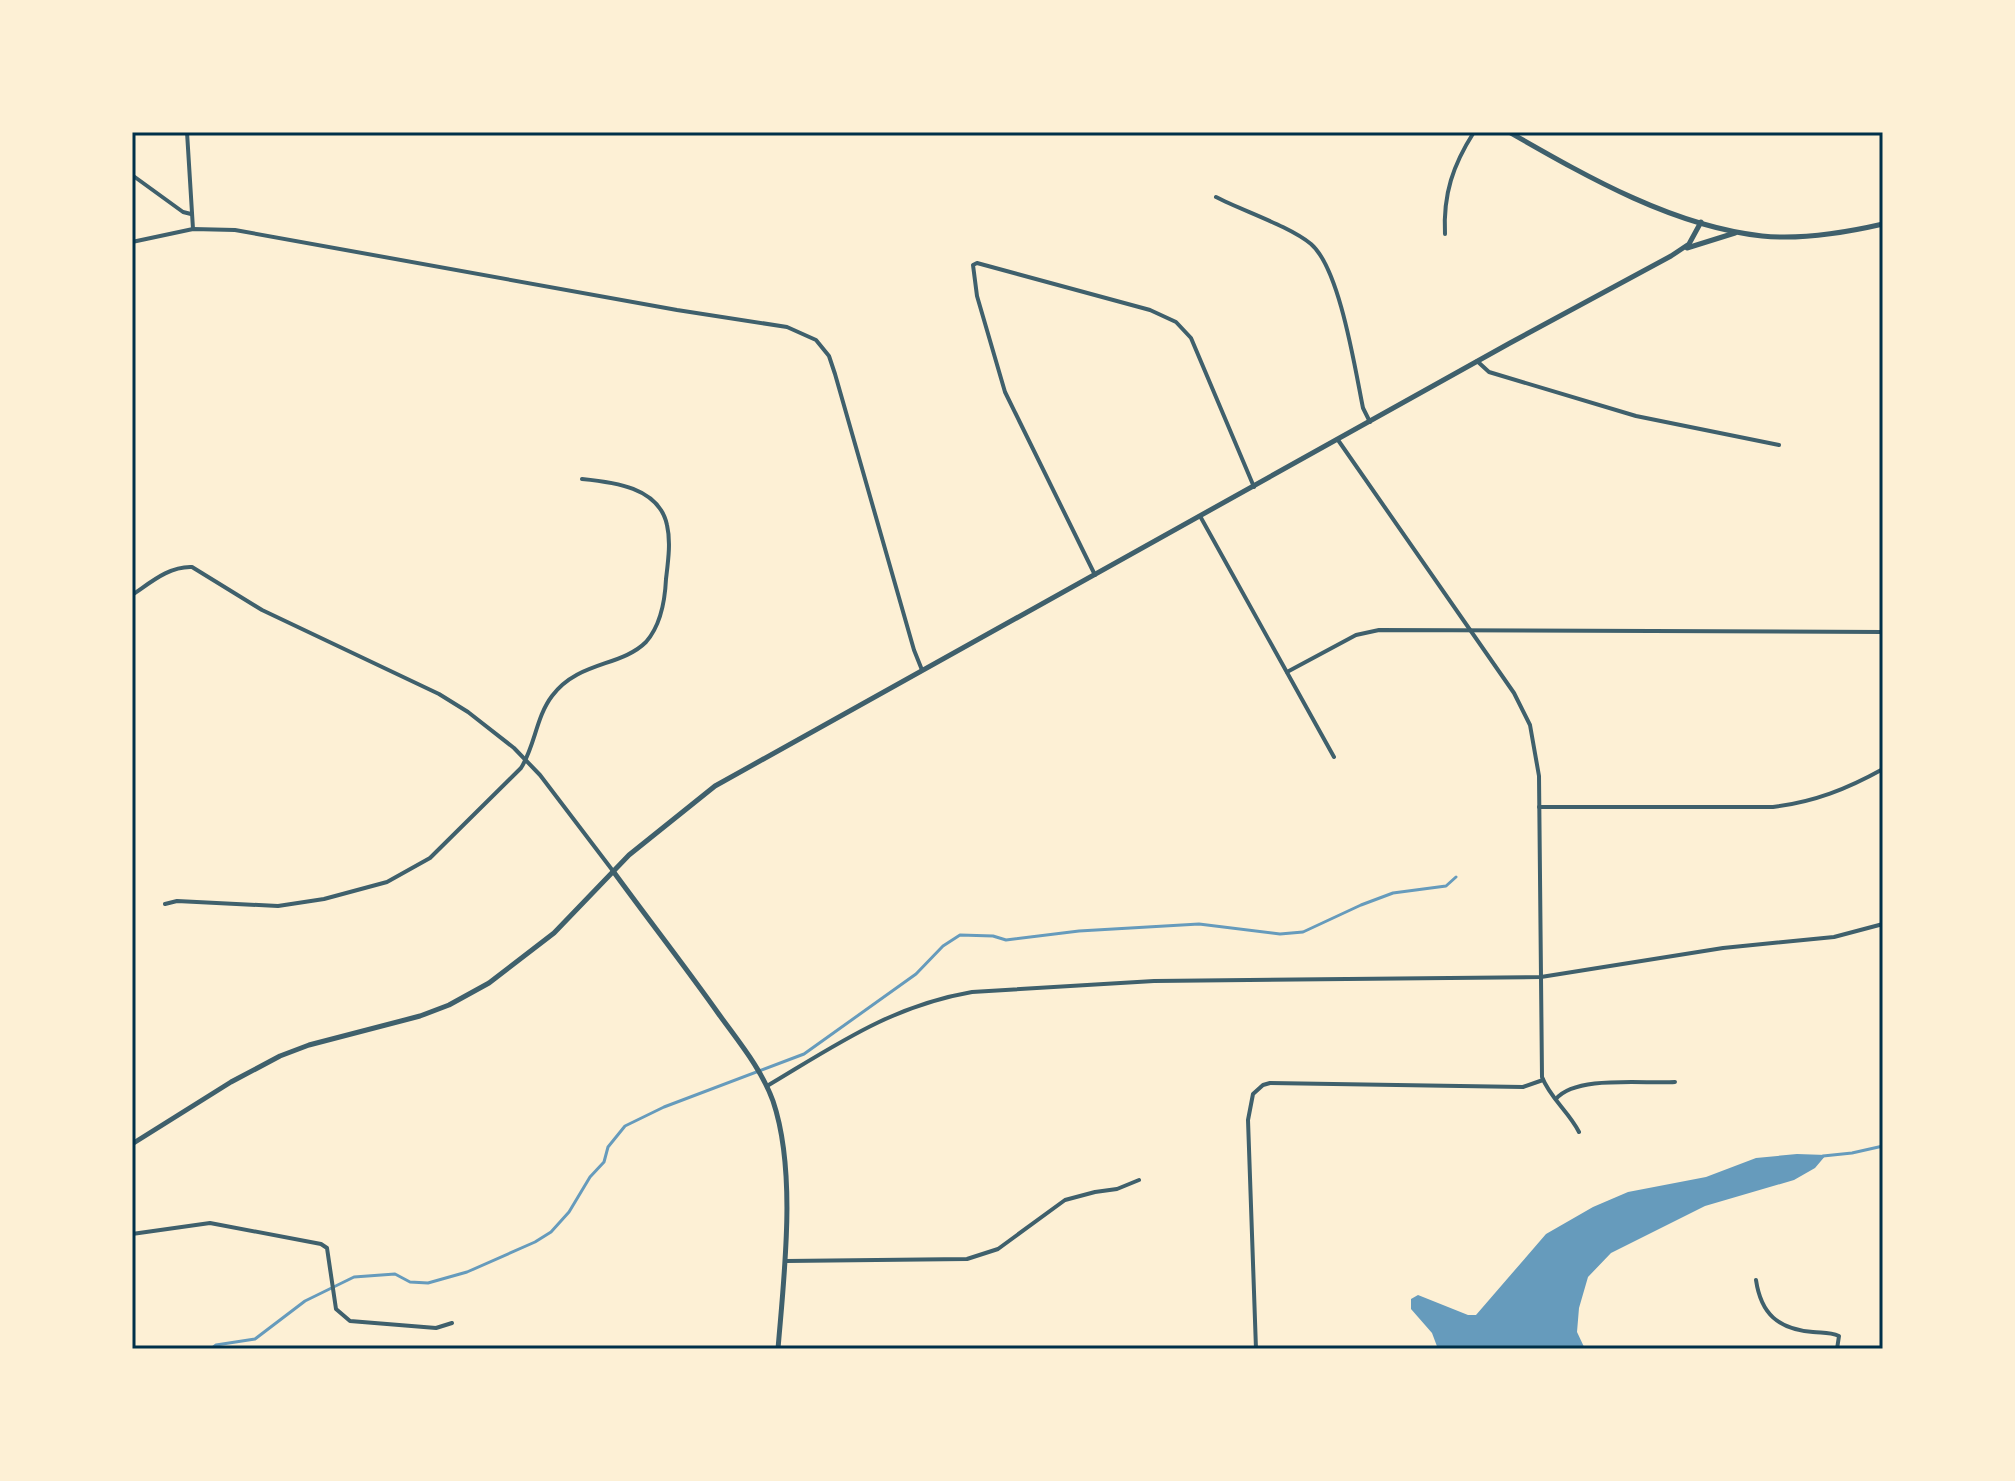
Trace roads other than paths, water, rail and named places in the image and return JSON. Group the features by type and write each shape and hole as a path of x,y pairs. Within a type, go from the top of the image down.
{"street":[{"path":"187,132 193,229"},
{"path":"1445,234 1448,185 1474,132"},
{"path":"1509,132 1618,192 1701,222 1739,232 1761,236 1808,236 1883,224"},
{"path":"132,175 183,212 191,214"},
{"path":"1216,197 1300,237 1323,258 1335,288 1363,408 1370,422"},
{"path":"1682,249 1694,237 1701,222"},
{"path":"132,242 193,229 235,230 787,327 808,334 823,347 835,374 922,670"},
{"path":"132,1144 231,1082 280,1056 309,1045 420,1016 462,999 535,950 654,833 715,786 1682,249 1739,232"},
{"path":"1095,575 1005,392 977,296 973,265 977,263 1083,291 1150,310 1176,322 1191,338 1254,487"},
{"path":"1477,361 1489,372 1618,411 1779,445"},
{"path":"1338,440 1514,693 1530,725 1538,766 1543,1080 1579,1132"},
{"path":"165,904 177,901 301,904 387,882 430,858 518,771 526,760 547,703 562,685 578,673 639,647 653,632 664,604 669,535 659,507 643,494 623,485 582,479"},
{"path":"1200,516 1334,757"},
{"path":"132,595 177,568 200,570 262,610 462,708 526,760 613,871 767,1086 783,1149 783,1261 778,1349"},
{"path":"1287,672 1366,632 1883,632"},
{"path":"1539,807 1798,804 1834,794 1883,769"},
{"path":"767,1086 896,1012 947,996 972,992 1154,981 1541,977 1723,948 1822,939 1883,924"},
{"path":"1256,1349 1248,1120 1250,1101 1257,1089 1270,1083 1523,1087 1543,1080"},
{"path":"1556,1099 1564,1092 1587,1085 1675,1082"},
{"path":"783,1261 967,1259 998,1249 1065,1200 1117,1189 1139,1180"},
{"path":"132,1234 210,1223 321,1244 327,1248 336,1309 350,1321 436,1328 452,1323"},
{"path":"1756,1280 1760,1302 1770,1315 1801,1330 1839,1336 1837,1349"}],"water":[{"path":"1826,1155 1815,1168 1794,1180 1705,1206 1611,1253 1588,1277 1579,1308 1577,1332 1585,1349 1438,1349 1432,1333 1411,1309 1411,1299 1418,1295 1468,1315 1476,1315 1546,1234 1593,1207 1628,1192 1706,1177 1756,1158"}],"waterway":[{"path":"211,1349 216,1345 255,1339 305,1301 354,1277 395,1274 410,1282 428,1283 467,1272 535,1242 551,1232 569,1212 590,1177 604,1162 608,1147 625,1126 664,1107 804,1054 916,974 943,946 960,935 993,936 1006,940 1079,931 1199,924 1280,934 1303,932 1393,893 1446,886 1456,877"},
{"path":"1823,1156 1883,1146"}]}
